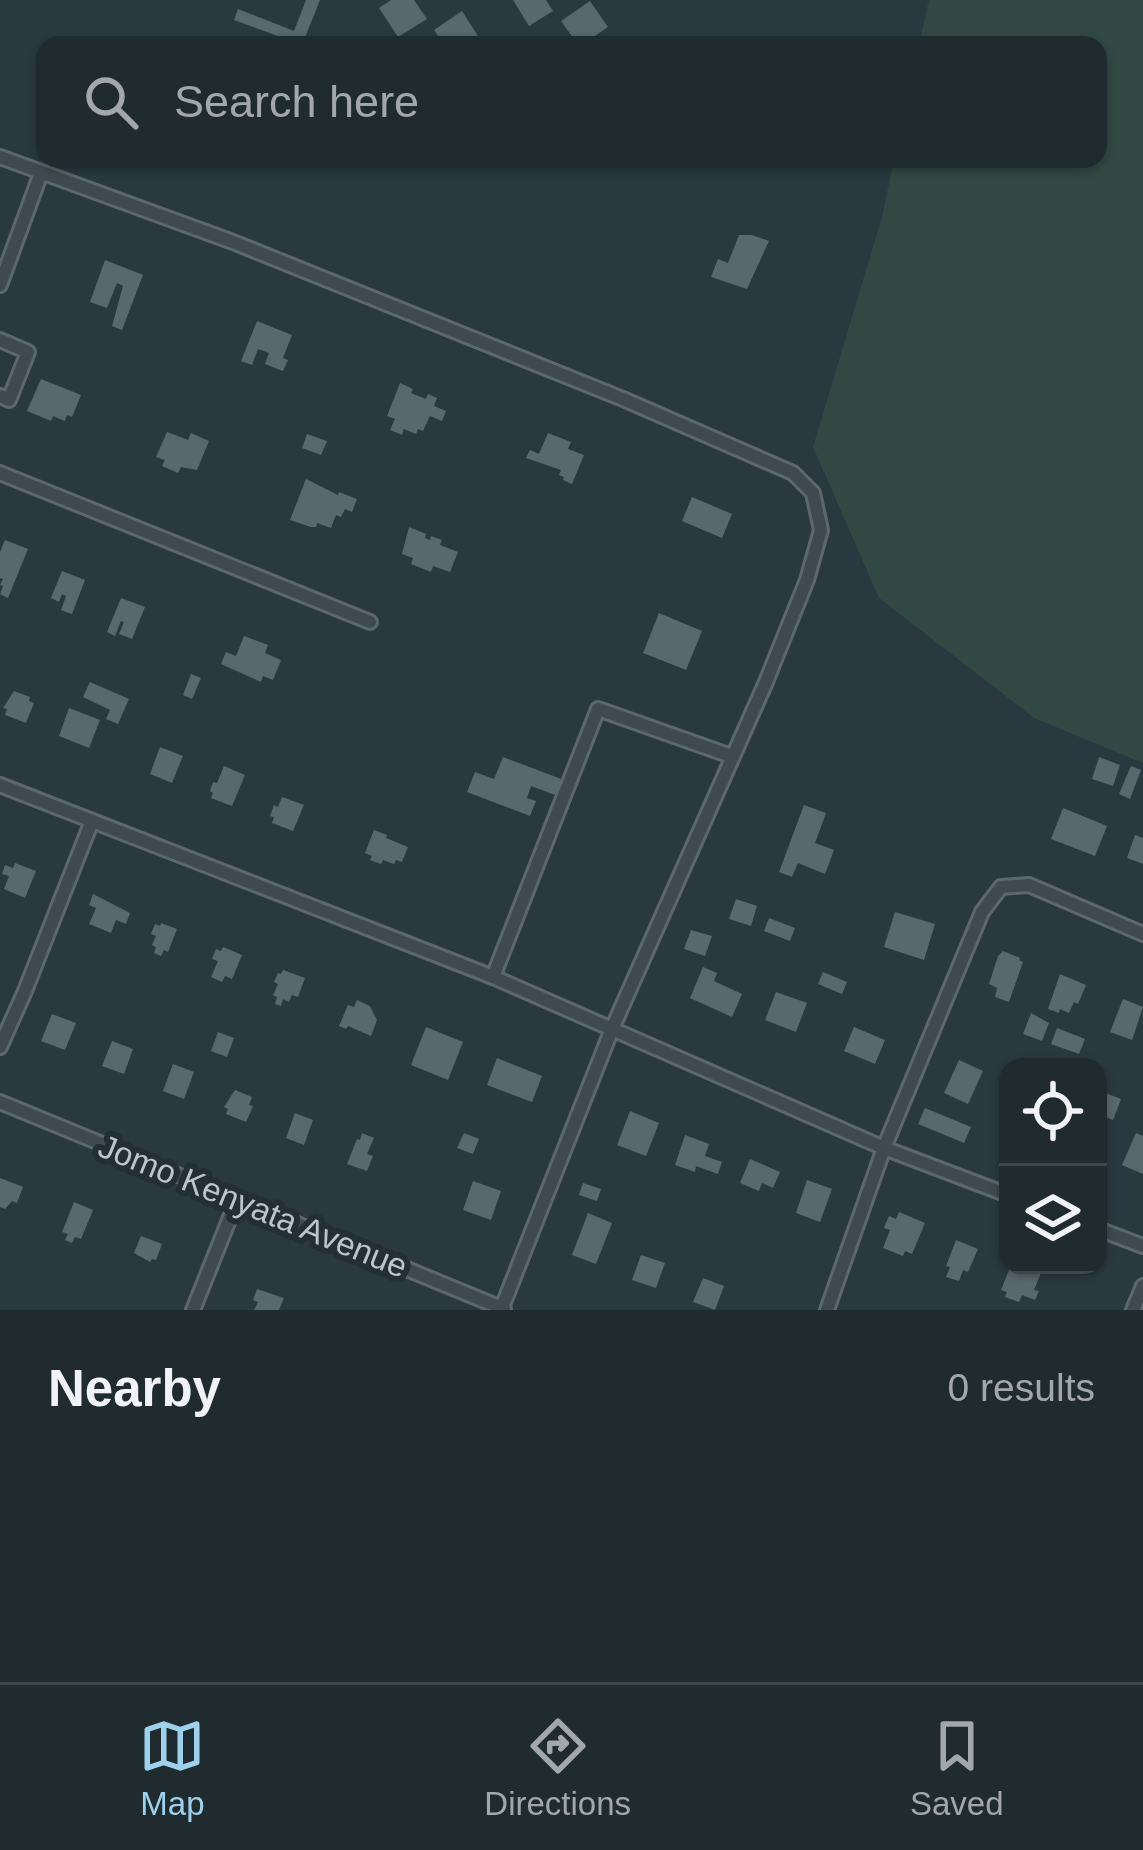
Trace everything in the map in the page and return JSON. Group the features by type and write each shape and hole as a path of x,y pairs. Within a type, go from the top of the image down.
{"street":[{"path":"0,157 254,250 623,399 794,472 813,493 821,530 807,580 612,1029 502,1310"},
{"path":"0,285 41,173"},
{"path":"0,340 28,352 9,400 0,396"},
{"path":"0,473 370,622"},
{"path":"494,977 598,710 731,756"},
{"path":"0,785 494,977 884,1148 999,1192"},
{"path":"0,1048 92,821"},
{"path":"827,1310 884,1148 982,912 1001,887 1029,885 1143,934"},
{"name":"Jomo Kenyata Avenue","path":"0,1102 502,1310"},
{"path":"193,1310 237,1200"},
{"path":"1107,1232 1143,1246"},
{"path":"1133,1310 1143,1286"}],"green space":[{"path":"929,0 1143,0 1143,763 1034,718 879,598 813,447 882,217 892,168 1107,168 1107,36 921,36"}],"building":[{"path":"306,0 320,0 306,36 278,36 234,20 238,9 294,31"},
{"path":"391,0 414,0 427,19 397,36 379,8"},
{"path":"513,0 546,0 553,11 529,26"},
{"path":"590,1 608,27 595,36 572,36 561,21"},
{"path":"462,11 478,36 438,36 434,30"},
{"path":"739,235 769,241 747,289 711,277 718,259 728,263"},
{"path":"105,260 143,275 122,330 112,326 123,286 117,283 107,308 90,302"},
{"path":"257,321 292,335 283,371 265,364 269,353 258,349 252,365 241,361"},
{"path":"41,379 81,395 72,417 67,415 65,421 53,416 51,421 27,411"},
{"path":"400,383 413,389 411,393 437,398 434,406 446,411 442,421 430,416 423,431 418,429 416,434 390,430 395,419 387,416"},
{"path":"167,432 188,440 191,433 209,441 197,470 181,467 178,473 162,466 165,460 156,457"},
{"path":"548,433 571,442 568,449 584,455 572,484 559,475 561,470 526,458 530,450 539,454"},
{"path":"307,434 327,441 321,455 302,448"},
{"path":"306,479 357,499 352,512 345,509 341,517 336,515 331,528 290,520"},
{"path":"692,497 732,514 722,538 682,521"},
{"path":"409,527 458,552 450,572 433,566 431,572 411,564 413,558 402,554"},
{"path":"5,540 28,549 8,598 0,594 0,552"},
{"path":"62,571 85,580 72,614 61,610 66,596 62,594 59,602 51,598"},
{"path":"121,598 145,607 132,639 119,634 121,621 115,636 107,632"},
{"path":"659,613 702,631 686,670 643,653"},
{"path":"244,636 268,645 265,653 281,660 273,680 263,676 261,682 221,664 226,652 236,656"},
{"path":"191,674 201,678 192,699 183,695"},
{"path":"90,682 129,699 118,724 106,719 110,710 83,697"},
{"path":"14,691 34,703 26,723 5,715 3,708"},
{"path":"69,708 100,720 89,748 59,736"},
{"path":"160,747 183,756 172,783 150,774"},
{"path":"503,757 564,780 558,796 531,786 527,798 536,801 530,816 467,792 475,772 494,779"},
{"path":"1099,757 1120,765 1113,786 1092,779"},
{"path":"224,766 245,775 232,806 211,798 213,782 217,783"},
{"path":"1131,766 1141,770 1130,799 1119,794"},
{"path":"282,797 304,805 293,831 272,823 274,805 278,807"},
{"path":"804,805 826,813 815,843 834,850 825,874 798,863 792,877 779,872"},
{"path":"1063,808 1107,826 1095,856 1051,839"},
{"path":"374,830 408,847 402,862 370,860 372,856 365,853"},
{"path":"1135,835 1143,838 1143,864 1127,858"},
{"path":"15,863 36,871 25,898 4,889 9,876 2,874 5,865 13,868"},
{"path":"93,894 130,913 126,924 116,920 111,933 89,924 96,908 89,905"},
{"path":"736,899 757,906 751,926 729,919"},
{"path":"895,912 935,924 924,960 884,947"},
{"path":"769,918 795,928 790,941 764,931"},
{"path":"155,924 177,929 168,952 164,950 161,956 154,953 156,936 151,934"},
{"path":"691,930 712,936 705,956 684,949"},
{"path":"216,949 242,955 232,979 225,976 222,982 211,977 218,961 212,959"},
{"path":"1003,951 1023,962 1009,1002 995,997 997,988 989,984"},
{"path":"703,967 717,973 714,981 742,994 732,1017 690,998"},
{"path":"283,970 305,978 298,997 292,995 289,1002 283,999 281,1006 275,1004 273,995 278,984 274,982"},
{"path":"823,972 847,982 842,994 818,984"},
{"path":"1060,974 1086,985 1069,1013 1048,1009"},
{"path":"776,992 807,1003 796,1032 765,1020"},
{"path":"1123,999 1143,1007 1132,1040 1110,1032"},
{"path":"357,1000 370,1006 377,1020 371,1036 339,1026 348,1005 354,1007"},
{"path":"1031,1013 1049,1023 1042,1041 1023,1034"},
{"path":"52,1014 76,1023 65,1050 41,1041"},
{"path":"426,1027 463,1042 448,1080 411,1065"},
{"path":"854,1027 885,1040 875,1064 844,1051"},
{"path":"1057,1028 1085,1039 1079,1054 1051,1044"},
{"path":"218,1032 234,1038 227,1057 211,1051"},
{"path":"112,1041 133,1049 124,1074 102,1066"},
{"path":"497,1058 542,1076 532,1102 487,1085"},
{"path":"959,1060 983,1071 968,1104 944,1093"},
{"path":"173,1064 194,1072 184,1099 163,1091"},
{"path":"235,1090 252,1097 246,1122 226,1114 224,1107"},
{"path":"1107,1094 1121,1099 1113,1120 1107,1118"},
{"path":"925,1108 971,1127 964,1143 918,1124"},
{"path":"630,1111 659,1123 646,1156 617,1145"},
{"path":"295,1113 313,1120 304,1145 286,1138"},
{"path":"362,1133 374,1138 367,1171 347,1164"},
{"path":"464,1133 479,1139 473,1154 457,1148"},
{"path":"1136,1133 1143,1136 1143,1174 1122,1165"},
{"path":"685,1135 709,1144 705,1156 722,1162 718,1174 675,1165"},
{"path":"750,1159 780,1172 773,1188 762,1183 759,1191 740,1183"},
{"path":"0,1178 23,1187 17,1203 12,1201 5,1209 0,1207"},
{"path":"807,1180 832,1189 820,1222 796,1213"},
{"path":"473,1181 501,1191 491,1220 463,1210"},
{"path":"583,1183 601,1189 597,1201 579,1195"},
{"path":"74,1202 93,1210 81,1239 75,1237 72,1243 62,1232"},
{"path":"899,1212 925,1223 912,1254 905,1251 903,1256 883,1248 889,1216 896,1219"},
{"path":"588,1213 612,1223 596,1264 572,1255"},
{"path":"141,1236 162,1244 156,1260 150,1262 134,1253"},
{"path":"956,1240 978,1249 959,1281 946,1277"},
{"path":"641,1255 665,1263 656,1288 632,1280"},
{"path":"1007,1274 1041,1274 1035,1300 1022,1295 1019,1302 1005,1297 1007,1292 1001,1290"},
{"path":"703,1278 724,1286 715,1310 693,1302"},
{"path":"257,1289 284,1298 279,1310 254,1310"}]}
